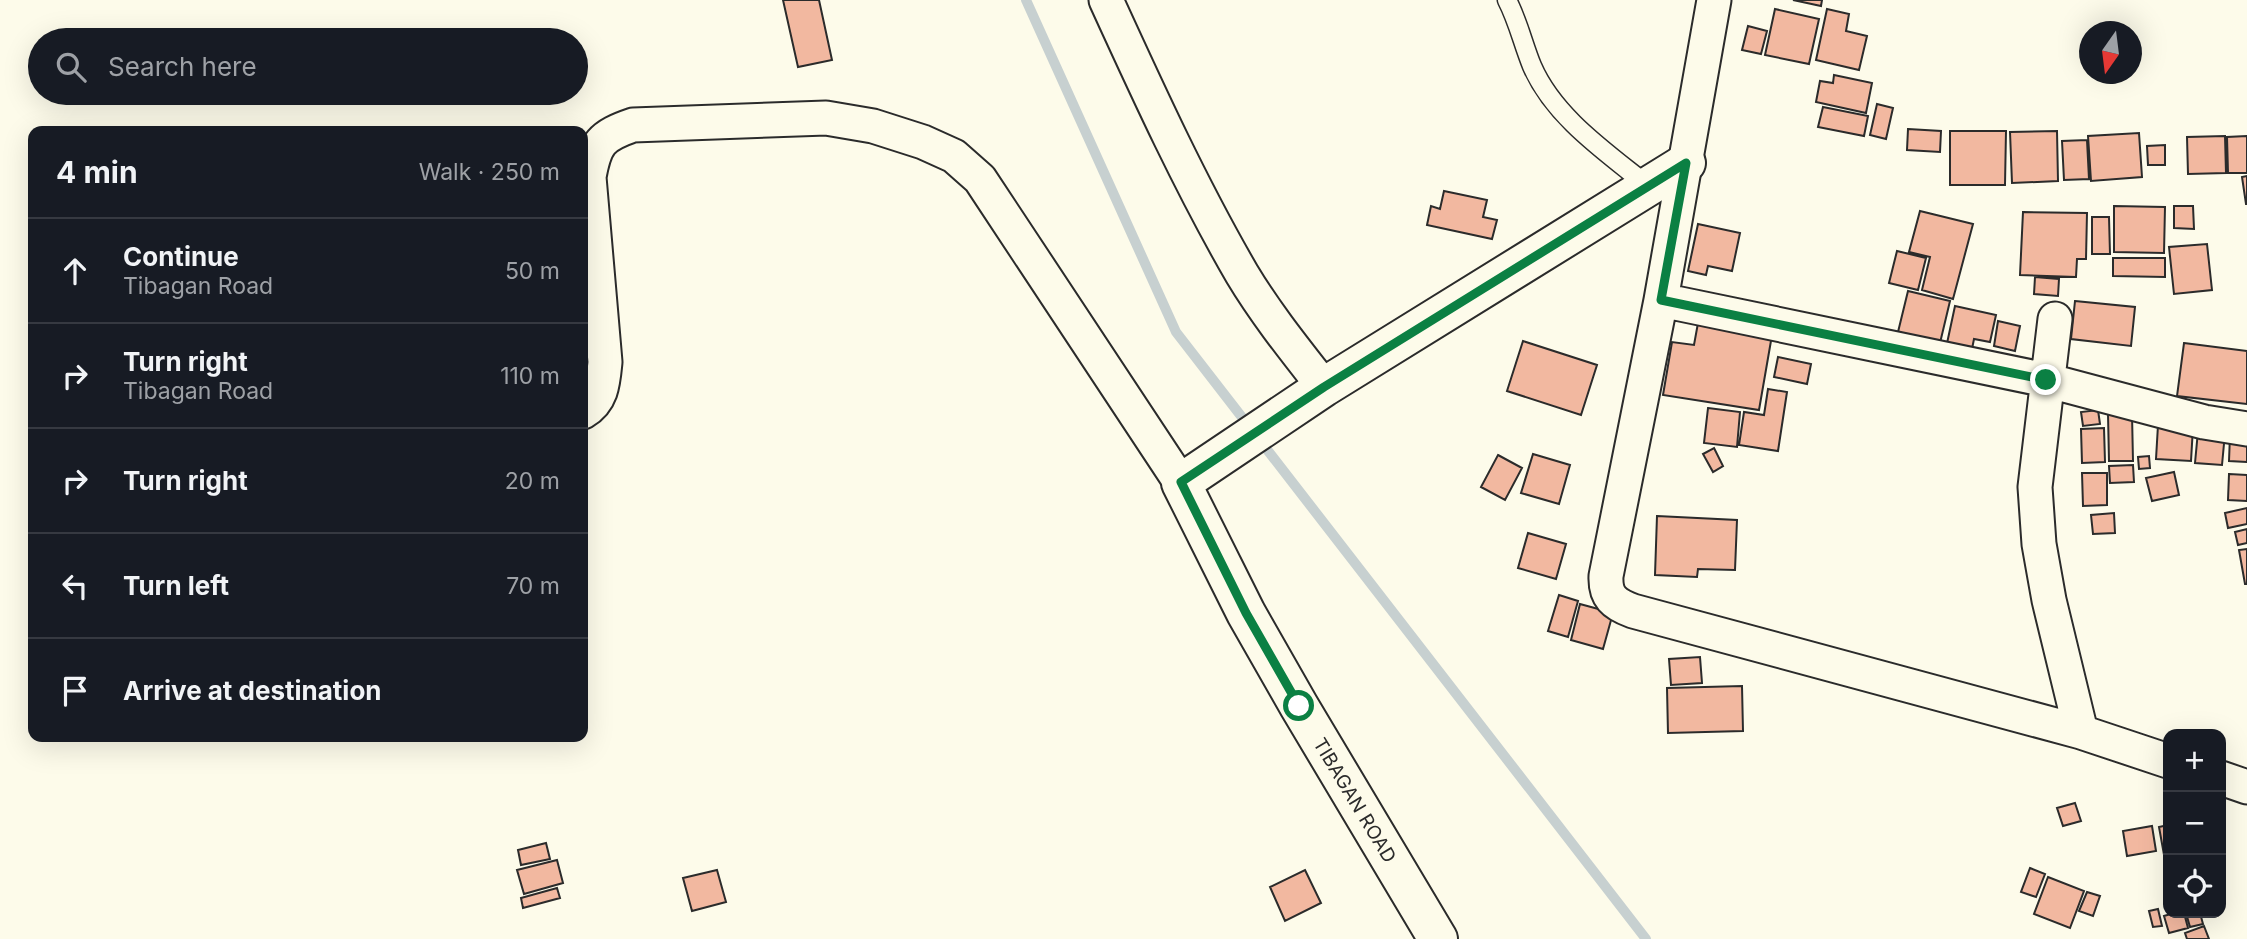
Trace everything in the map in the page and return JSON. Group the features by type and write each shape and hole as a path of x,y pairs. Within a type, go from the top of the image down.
{"street":[{"path":"1106,0 1205,206 1243,274 1273,322 1324,387"},
{"path":"1714,0 1661,300 1606,576 1606,588 1611,599 1633,611 2081,732 2163,759"},
{"path":"588,409 594,405 603,384 605,362 589,177 593,155 599,142 612,132 633,125 826,118 873,126 923,142 954,156 980,179 1181,482 1324,387 1686,163"},
{"path":"1661,300 2046,380 2204,422 2247,429"},
{"path":"2055,319 2035,487 2039,544 2049,600 2081,732"},
{"name":"TIBAGAN ROAD","path":"1181,482 1266,648 1438,939"},
{"path":"2226,780 2247,787"}],"lane":[{"path":"1507,0 1533,68 1552,99 1581,131 1648,186"}],"building":[{"path":"783,0 819,0 832,60 798,67"},
{"path":"1793,0 1822,0 1821,6"},
{"path":"1775,9 1819,19 1809,64 1765,55"},
{"path":"1827,9 1849,14 1846,31 1867,36 1859,70 1816,60"},
{"path":"1748,26 1767,31 1761,54 1742,50"},
{"path":"1834,75 1872,83 1866,113 1816,102 1820,81 1833,83"},
{"path":"1877,104 1893,108 1886,139 1870,135"},
{"path":"1823,107 1868,116 1864,136 1818,127"},
{"path":"1908,129 1941,131 1940,152 1907,150"},
{"path":"1950,131 2006,131 2005,185 1950,185"},
{"path":"2057,131 2058,181 2012,183 2010,132"},
{"path":"2139,133 2142,177 2091,181 2088,136"},
{"path":"2225,136 2226,173 2188,174 2187,137"},
{"path":"2247,136 2247,173 2228,173 2227,137"},
{"path":"2087,140 2089,179 2064,180 2062,141"},
{"path":"2165,145 2165,165 2148,165 2147,146"},
{"path":"2247,176 2247,204 2246,204 2242,177"},
{"path":"1444,191 1487,200 1483,217 1497,220 1492,239 1427,225 1431,206 1440,209"},
{"path":"2114,206 2165,207 2164,253 2114,252"},
{"path":"2174,206 2193,206 2194,229 2174,228"},
{"path":"1920,211 1973,224 1953,299 1922,290 1930,257 1909,252"},
{"path":"2023,212 2087,213 2086,259 2077,259 2076,277 2020,275"},
{"path":"2092,217 2109,217 2110,254 2092,254"},
{"path":"1698,224 1740,233 1732,271 1708,266 1706,275 1688,271"},
{"path":"2207,244 2212,290 2174,294 2169,247"},
{"path":"1897,251 1926,258 1918,290 1889,283"},
{"path":"2113,258 2165,258 2165,277 2113,276"},
{"path":"2035,277 2059,279 2058,296 2034,294"},
{"path":"1908,291 1950,301 1940,343 1898,332"},
{"path":"2075,301 2135,307 2131,346 2071,339"},
{"path":"1955,306 1996,315 1990,342 1974,339 1971,354 1946,348"},
{"path":"1998,321 2020,326 2015,351 1994,346"},
{"path":"1698,323 1772,335 1759,410 1663,395 1672,342 1694,345"},
{"path":"1523,341 1597,365 1581,415 1507,391"},
{"path":"2184,343 2247,351 2247,404 2177,396"},
{"path":"1778,357 1811,364 1807,384 1774,377"},
{"path":"1768,389 1787,392 1778,451 1739,445 1744,412 1764,415"},
{"path":"1708,408 1740,412 1737,447 1704,443"},
{"path":"2098,410 2100,424 2083,426 2081,412"},
{"path":"2108,414 2132,414 2133,461 2109,461"},
{"path":"2158,425 2193,427 2191,461 2156,459"},
{"path":"2104,428 2105,462 2082,463 2081,429"},
{"path":"2198,431 2225,433 2222,465 2195,463"},
{"path":"2230,435 2247,436 2247,462 2229,461"},
{"path":"1714,448 1723,466 1713,472 1703,454"},
{"path":"1533,454 1570,465 1559,504 1521,493"},
{"path":"1498,455 1522,468 1505,500 1481,487"},
{"path":"2149,456 2150,468 2139,469 2138,457"},
{"path":"2133,465 2134,482 2110,483 2109,466"},
{"path":"2174,472 2179,495 2152,501 2146,478"},
{"path":"2082,473 2107,473 2107,505 2083,506"},
{"path":"2229,474 2247,475 2247,501 2228,500"},
{"path":"2247,508 2247,524 2228,528 2225,513"},
{"path":"2114,513 2115,533 2093,534 2091,515"},
{"path":"1657,516 1737,520 1735,570 1698,569 1697,577 1655,575"},
{"path":"2247,529 2247,543 2238,545 2235,532"},
{"path":"1528,533 1566,544 1556,579 1518,568"},
{"path":"2247,549 2247,584 2245,584 2239,550"},
{"path":"1559,595 1578,601 1568,637 1548,631"},
{"path":"1580,604 1613,613 1603,649 1571,640"},
{"path":"1700,657 1702,683 1671,685 1669,659"},
{"path":"1742,686 1743,731 1668,733 1667,688"},
{"path":"2075,803 2081,821 2063,826 2057,808"},
{"path":"2152,826 2156,851 2127,856 2123,831"},
{"path":"2163,826 2163,849 2159,827"},
{"path":"546,843 550,859 521,865 518,850"},
{"path":"557,860 563,883 524,894 517,870"},
{"path":"2030,868 2045,874 2036,897 2021,892"},
{"path":"717,870 726,902 692,911 683,878"},
{"path":"1305,870 1321,903 1285,921 1270,887"},
{"path":"2048,877 2084,891 2070,928 2034,914"},
{"path":"557,888 560,898 523,908 521,898"},
{"path":"2087,892 2100,896 2093,916 2079,911"},
{"path":"2158,909 2162,926 2153,927 2149,911"},
{"path":"2165,918 2185,918 2188,928 2169,933"},
{"path":"2187,918 2201,918 2203,924 2190,927"},
{"path":"2204,926 2209,939 2187,939 2185,933"}],"waterway":[{"path":"1026,0 1176,332 1646,939"}],"route":[{"path":"1299,706 1246,613 1181,482 1324,387 1686,163 1661,300 2046,380"}]}
